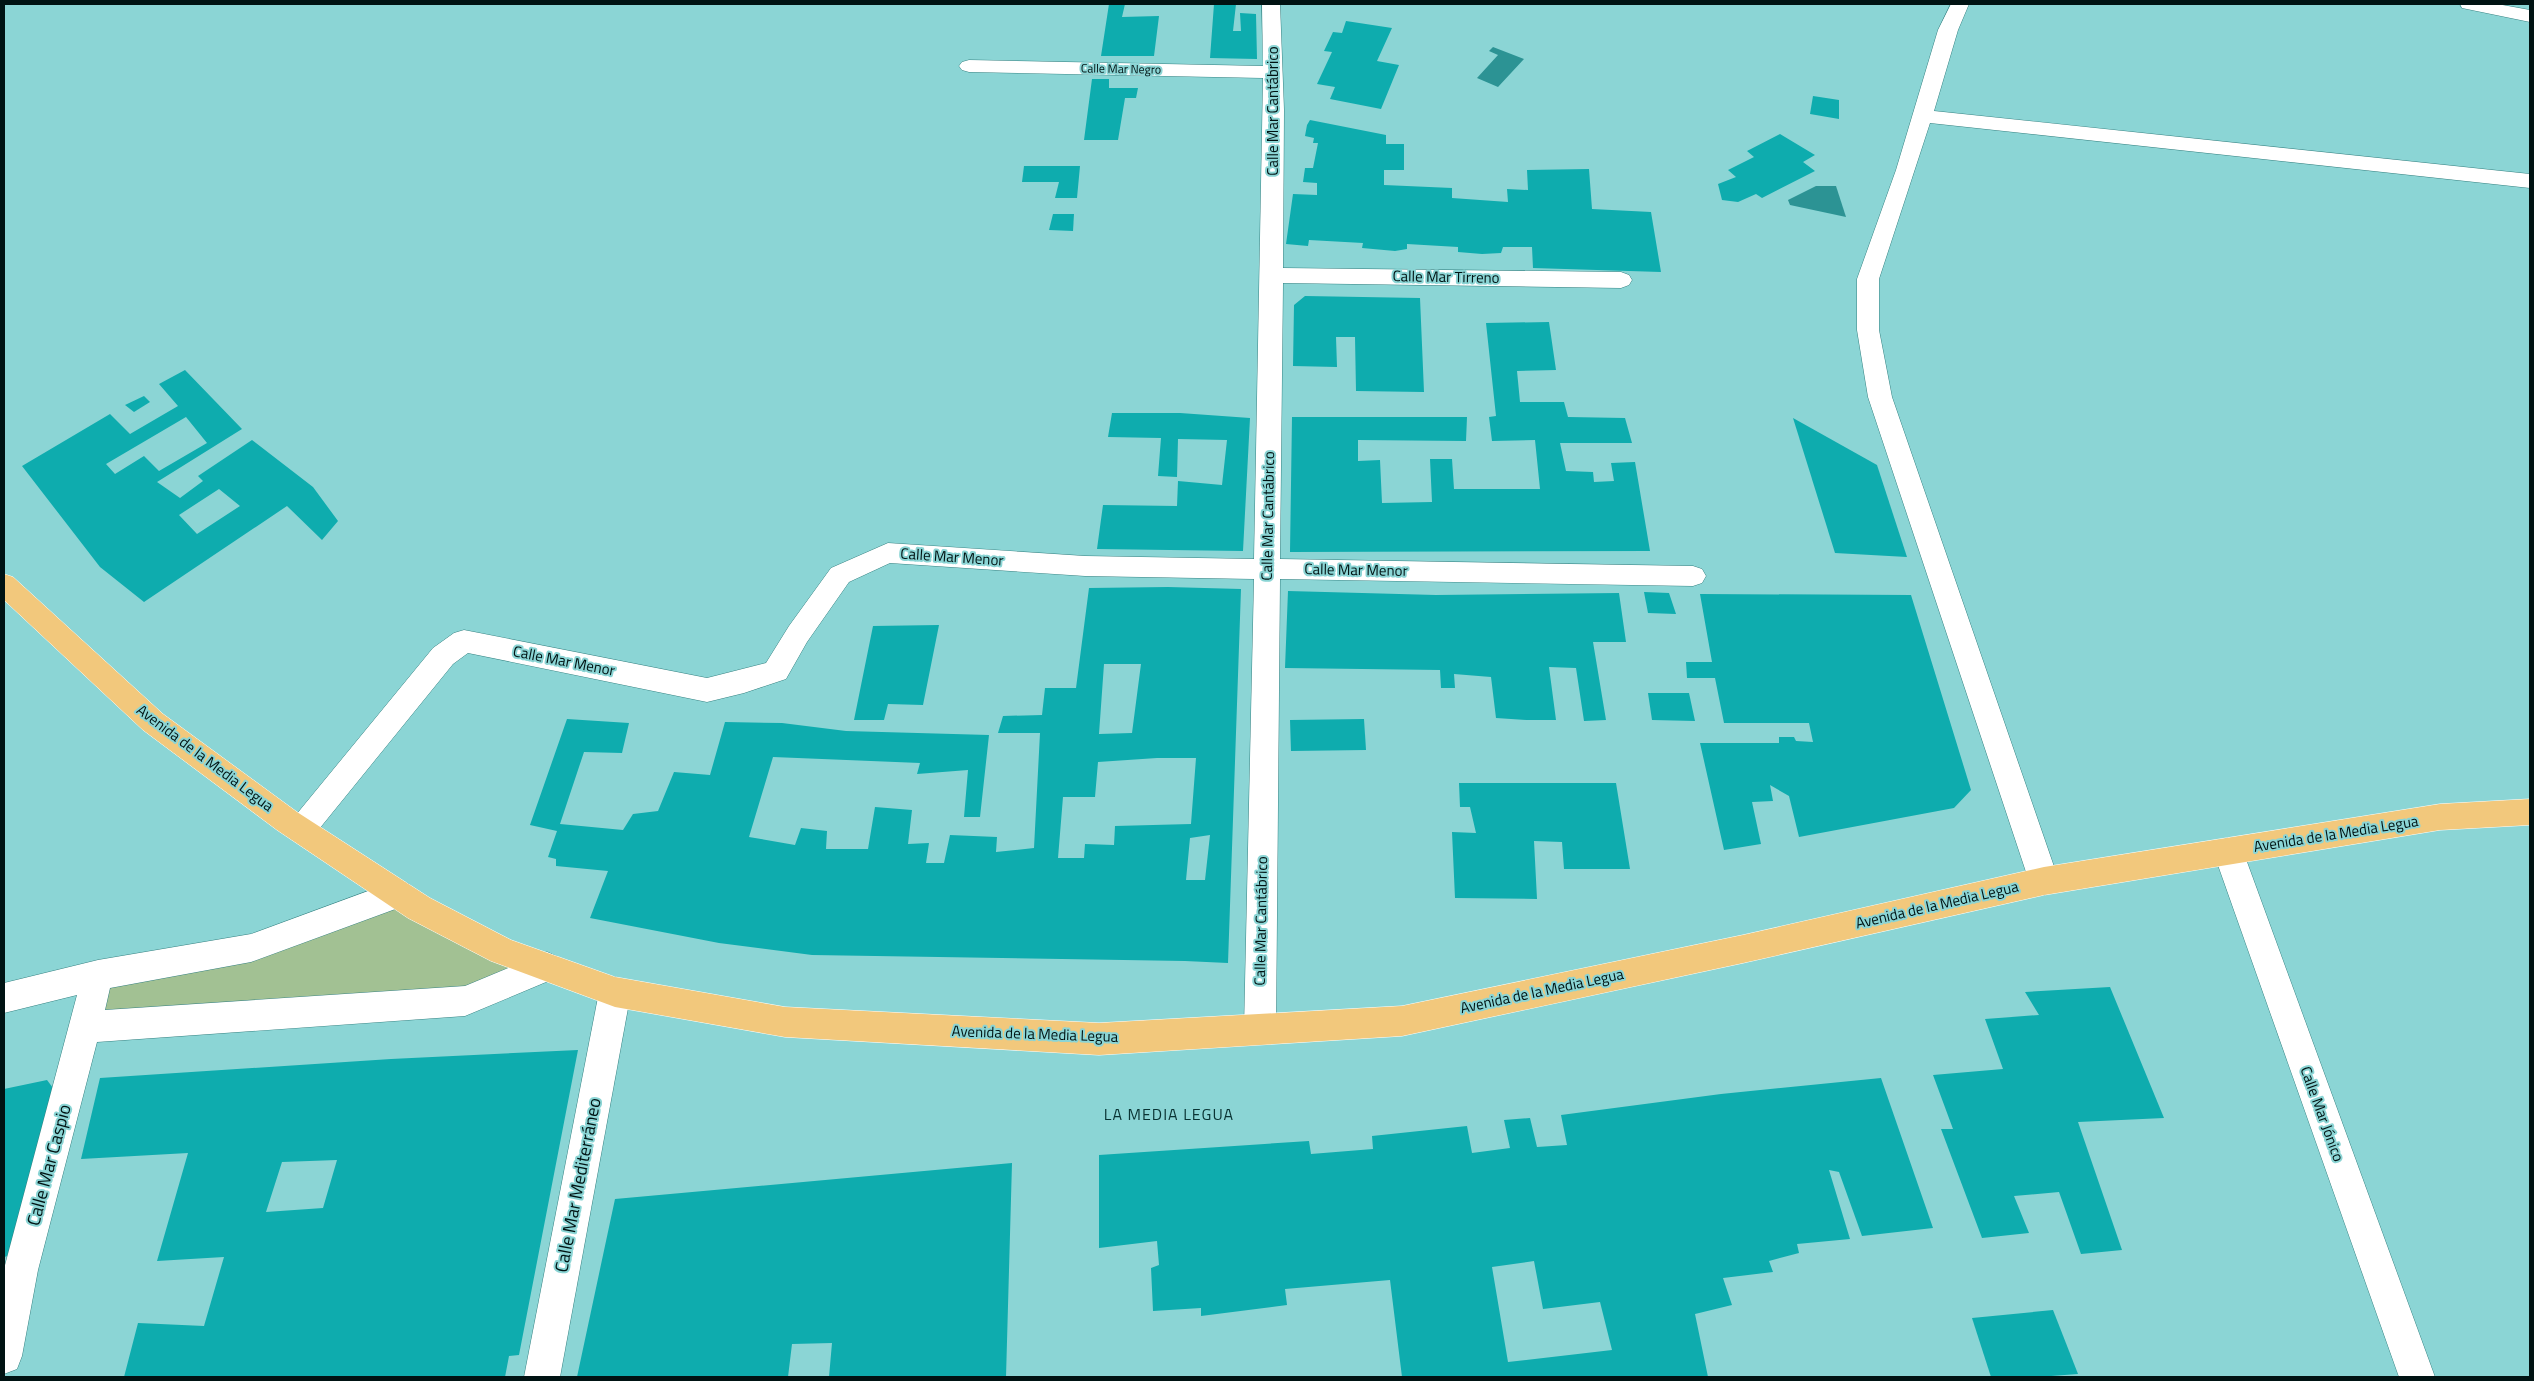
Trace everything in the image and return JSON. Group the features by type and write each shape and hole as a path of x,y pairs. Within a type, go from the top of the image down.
{"main road":[{"name":"Avenida de la Media Legua","path":"4,584 153,722 301,830 398,894 502,951 615,992 785,1022 1098,1039 1402,1021 1743,949 2044,881 2440,817 2530,812"}],"street":[{"name":"Calle Mar Cantábrico","path":"1260,1029 1272,275 1273,72 1271,4"},
{"path":"1960,4 1948,30 1923,116 1868,279 1868,330 1880,397 2044,881"},
{"path":"2470,4 2530,16"},
{"name":"Calle Mar Negro","path":"969,66 1273,72"},
{"path":"1923,116 2530,181"},
{"name":"Calle Mar Tirreno","path":"1272,275 1621,280"},
{"name":"Calle Mar Menor","path":"301,830 443,656 464,641 707,690 744,682 776,671 798,634 840,575 888,553 1085,566 1693,576"},
{"name":"Calle Mar Jónico","path":"2228,851 2417,1377"},
{"path":"4,998 98,975 251,948 398,894"},
{"path":"85,1027 465,1001 547,967"},
{"name":"Calle Mar Caspio","path":"4,1356 21,1270 98,975"},
{"name":"Calle Mar Mediterráneo","path":"542,1377 615,992"}],"green space":[{"path":"398,894 547,967 465,1001 85,1027 98,975 251,948"}],"water":[{"path":"1493,47 1524,59 1498,87 1477,78 1498,55 1489,51"},
{"path":"1816,186 1836,186 1846,217 1790,205 1788,200"}],"building":[{"path":"1109,4 1125,4 1122,17 1159,16 1154,56 1101,56"},
{"path":"1214,4 1236,4 1233,31 1241,31 1240,13 1256,14 1257,59 1210,58"},
{"path":"1346,21 1392,28 1377,61 1399,65 1381,109 1330,99 1335,87 1317,84 1332,52 1324,51 1333,32 1342,33"},
{"path":"1092,79 1109,79 1109,88 1138,88 1136,98 1125,98 1118,140 1084,140"},
{"path":"1813,96 1839,100 1839,119 1810,114"},
{"path":"1310,120 1386,135 1386,144 1404,144 1404,170 1384,170 1384,185 1452,188 1452,198 1508,202 1507,189 1528,190 1527,170 1589,169 1592,209 1651,212 1661,272 1533,268 1532,247 1503,247 1501,253 1482,254 1458,252 1458,247 1407,244 1407,249 1395,251 1362,248 1363,243 1309,240 1308,246 1286,244 1293,194 1317,195 1317,183 1303,182 1305,168 1313,168 1318,143 1313,143 1314,138 1305,136"},
{"path":"1780,134 1815,155 1803,162 1815,171 1762,198 1756,194 1738,202 1722,200 1718,184 1736,177 1728,170 1754,157 1747,151"},
{"path":"1024,166 1080,166 1077,198 1055,198 1059,182 1022,182"},
{"path":"1053,214 1074,214 1073,231 1049,230"},
{"path":"1305,296 1420,298 1424,392 1356,391 1355,337 1336,337 1337,367 1293,366 1294,305"},
{"path":"1549,322 1556,370 1517,371 1520,402 1564,402 1568,417 1625,418 1632,443 1560,443 1566,471 1593,472 1594,482 1614,481 1611,463 1635,462 1650,551 1290,552 1292,417 1467,417 1466,441 1358,440 1358,461 1380,460 1382,503 1432,502 1430,459 1452,459 1454,489 1540,489 1535,440 1492,441 1489,417 1496,416 1486,323"},
{"path":"185,370 242,429 157,482 180,498 203,481 198,476 252,440 313,487 338,521 322,540 287,506 144,602 100,567 22,466 110,414 130,434 178,406 159,384","holes":["186,417 207,443 159,471 144,456 115,474 106,464","219,489 240,506 197,534 179,515"]},
{"path":"144,396 150,402 134,412 125,405"},
{"path":"1112,413 1180,413 1250,418 1243,551 1097,549 1103,505 1177,506 1178,481 1222,485 1227,440 1178,439 1177,477 1158,476 1161,438 1108,437"},
{"path":"1793,418 1877,465 1907,557 1835,553"},
{"path":"1168,587 1241,589 1228,963 812,955 719,943 590,918 608,871 556,866 556,859 548,857 557,831 530,825 567,719 629,723 622,753 584,752 560,824 623,830 633,814 658,811 674,772 710,775 725,722 782,723 846,731 989,735 980,817 964,817 968,770 917,774 920,763 773,757 749,837 795,845 801,828 827,831 826,849 868,849 875,807 912,810 908,844 929,843 926,863 944,863 950,835 997,837 996,852 1034,848 1040,733 998,733 1003,716 1042,715 1045,688 1076,688 1089,588","holes":["1104,664 1141,664 1132,733 1099,734","1157,758 1196,758 1191,824 1115,826 1114,845 1085,844 1084,858 1058,858 1063,797 1095,797 1098,762","1210,835 1205,880 1186,880 1190,838"]},
{"path":"1288,591 1436,595 1619,593 1626,642 1593,642 1606,720 1584,721 1576,668 1549,667 1556,720 1526,720 1496,718 1491,677 1454,674 1455,688 1441,688 1440,670 1285,668"},
{"path":"1644,592 1669,593 1676,614 1648,613"},
{"path":"1700,594 1911,595 1971,790 1954,808 1799,837 1789,796 1770,785 1773,801 1752,802 1761,844 1724,850 1700,743 1779,743 1779,737 1794,737 1796,741 1813,742 1809,723 1724,723 1715,678 1687,678 1686,662 1712,662"},
{"path":"939,625 923,705 888,704 884,720 854,720 873,626"},
{"path":"1648,693 1689,693 1695,721 1652,720"},
{"path":"1364,719 1366,750 1291,751 1290,720"},
{"path":"1459,783 1616,783 1630,869 1564,869 1562,842 1534,841 1537,899 1455,898 1452,832 1476,833 1470,807 1460,807"},
{"path":"2110,987 2164,1118 2078,1122 2122,1250 2081,1254 2059,1192 2014,1196 2029,1233 1982,1238 1941,1129 1953,1129 1933,1075 2003,1069 1985,1019 2039,1015 2025,992"},
{"path":"578,1050 519,1355 509,1356 505,1377 124,1377 138,1323 204,1326 224,1257 157,1261 188,1153 81,1159 100,1078 391,1059","holes":["337,1160 323,1208 266,1212 282,1162"]},
{"path":"1881,1078 1933,1228 1862,1236 1839,1172 1829,1170 1850,1239 1797,1244 1799,1253 1769,1261 1773,1272 1723,1278 1732,1305 1695,1314 1708,1377 1402,1377 1390,1280 1285,1289 1287,1305 1201,1316 1201,1308 1153,1311 1151,1268 1159,1265 1157,1241 1099,1248 1099,1155 1309,1141 1311,1154 1373,1149 1372,1136 1467,1126 1472,1153 1510,1148 1504,1120 1530,1118 1537,1147 1567,1145 1561,1115 1721,1094","holes":["1534,1261 1543,1309 1600,1302 1612,1350 1508,1362 1492,1267"]},
{"path":"47,1080 53,1088 8,1256 4,1257 4,1089"},
{"path":"1012,1163 1006,1377 829,1377 832,1343 792,1344 788,1377 577,1377 615,1199"},
{"path":"2053,1310 2078,1374 2038,1377 1991,1377 1972,1318"}],"district":[{"name":"LA MEDIA LEGUA","path":"1169,1114"}]}
